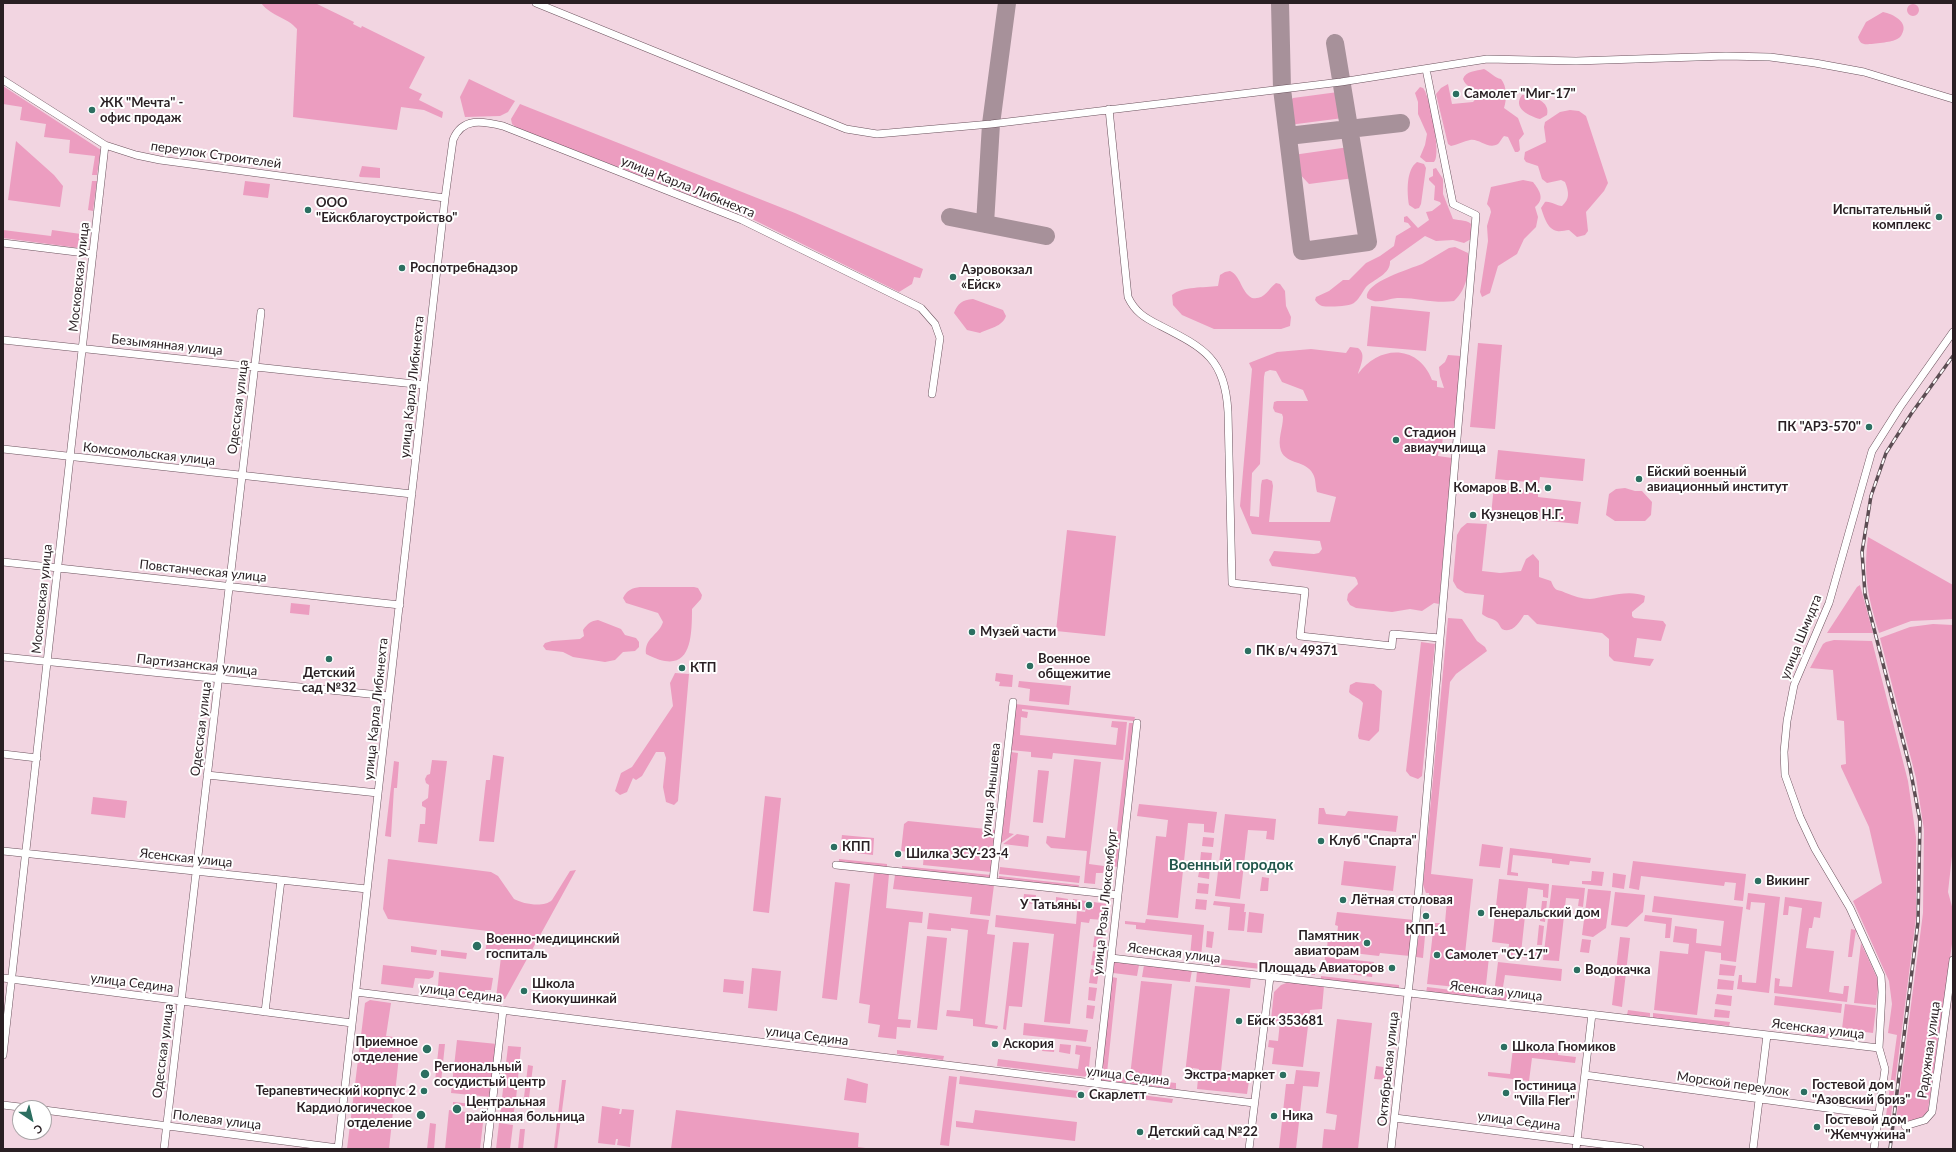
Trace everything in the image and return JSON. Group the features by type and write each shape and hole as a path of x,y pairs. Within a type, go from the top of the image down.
{"street":[{"path":"536,3 846,129 863,133 877,134 991,124 1341,82 1487,59 1576,61 1726,56 1770,57 1815,62 1864,72 1953,99"},
{"name":"Октябрьская улица","path":"1391,1149 1416,921 1476,215 1453,204 1426,69"},
{"name":"переулок Строителей","path":"3,80 105,145 136,155 160,160 446,198"},
{"path":"1109,109 1128,297 1135,310 1144,317 1202,349 1220,371 1225,384 1228,412 1232,583 1305,591 1300,636 1392,646 1393,634 1440,638"},
{"name":"улица Карла Либкнехта","path":"338,1149 452,140 455,134 462,126 471,122 489,122 503,126 742,220 921,308 935,324 940,338 932,394"},
{"name":"Московская улица","path":"3,1055 105,145"},
{"path":"3,243 93,254"},
{"name":"Одесская улица","path":"164,1149 261,312"},
{"name":"улица Шмидта","path":"1874,1149 1885,1069 1879,1048 1882,992 1881,976 1850,908 1815,849 1795,804 1784,770 1787,721 1794,685 1829,603 1872,451 1900,407 1953,332"},
{"name":"Безымянная улица","path":"3,340 424,385"},
{"name":"Комсомольская улица","path":"3,449 412,494"},
{"name":"Повстанческая улица","path":"3,562 400,605"},
{"name":"Партизанская улица","path":"3,657 389,696"},
{"name":"улица Янышева","path":"993,881 1013,702"},
{"name":"улица Розы Люксембург","path":"1097,1084 1137,723"},
{"path":"3,754 37,758"},
{"path":"207,775 378,793"},
{"name":"Ясенская улица","path":"3,850 367,889"},
{"path":"836,865 1118,895"},
{"path":"265,1012 281,880"},
{"name":"Ясенская улица","path":"1111,958 1879,1048"},
{"name":"Радужная улица","path":"1905,1126 1925,1120 1932,1112 1953,960"},
{"path":"1249,1149 1270,976"},
{"name":"улица Седина","path":"3,978 352,1023"},
{"name":"улица Седина","path":"356,992 1254,1103"},
{"path":"487,1149 503,1010"},
{"path":"1576,1149 1592,1014"},
{"path":"1753,1149 1767,1035"},
{"name":"Морской переулок","path":"1584,1075 1878,1116"},
{"name":"Полевая улица","path":"52,1111 338,1149"},
{"name":"улица Седина","path":"1395,1118 1640,1149"}],"shaded area":[{"path":"261,3 315,3 354,22 353,24 361,28 362,26 425,57 409,88 422,94 419,100 443,112 442,118 424,110 401,107 397,130 293,117 297,29 289,22 265,8"},
{"path":"1915,4 1918,5 1918,15 1911,16 1908,15 1907,8 1908,5"},
{"path":"1883,12 1899,19 1902,22 1904,30 1901,36 1893,41 1875,44 1862,43 1858,37 1866,22"},
{"path":"1484,69 1501,79 1506,93 1504,108 1518,118 1524,134 1519,140 1520,150 1518,152 1515,152 1508,137 1504,136 1498,144 1491,146 1473,140 1451,146 1448,144 1436,94 1441,88 1448,84 1452,104 1473,102 1479,95 1464,82 1464,76 1466,74"},
{"path":"469,79 515,101 508,112 500,116 465,117 460,97"},
{"path":"3,86 101,150 97,175 92,175 95,156 69,153 70,140 44,137 46,124 20,120 22,107 3,104"},
{"path":"1420,87 1423,88 1426,93 1432,113 1437,149 1434,162 1426,162 1420,157 1425,145 1427,134 1418,114 1418,102 1415,93"},
{"path":"1338,92 1343,118 1289,125 1287,104 1293,98"},
{"path":"1522,95 1531,96 1544,103 1548,110 1547,115 1540,119 1523,111 1519,104 1519,100"},
{"path":"520,104 795,213 923,269 920,278 914,277 912,284 899,292 752,219 517,128 512,124 511,119"},
{"path":"1570,110 1579,111 1586,116 1608,183 1604,191 1586,212 1588,231 1585,235 1577,237 1569,230 1558,231 1551,228 1546,222 1541,208 1545,202 1562,206 1565,203 1568,195 1565,182 1561,180 1547,183 1542,179 1538,166 1526,162 1524,159 1525,152 1546,142 1544,127 1545,122 1560,112"},
{"path":"16,141 54,175 63,186 60,207 8,200"},
{"path":"1349,147 1354,178 1309,184 1294,168 1293,155"},
{"path":"1417,162 1424,164 1426,168 1421,204 1419,208 1415,209 1409,205 1408,182 1411,170"},
{"path":"362,166 380,168 380,178 360,177"},
{"path":"1436,168 1443,179 1443,194 1453,219 1466,221 1473,226 1471,239 1464,243 1453,240 1436,241 1425,236 1390,261 1390,266 1385,273 1366,287 1353,304 1344,306 1322,306 1318,304 1315,300 1316,297 1329,291 1343,280 1349,280 1366,263 1380,256 1394,246 1396,236 1411,227 1408,223 1404,222 1404,217 1407,216 1418,228 1429,220 1426,212 1432,211 1441,204 1440,202 1434,200 1435,186 1429,180 1429,178 1433,176 1433,169"},
{"path":"1523,180 1533,182 1538,189 1541,198 1535,207 1538,217 1536,227 1524,239 1517,254 1498,266 1490,293 1482,297 1480,292 1488,241 1487,226 1491,212 1487,204 1491,187"},
{"path":"92,181 97,181 93,211 88,210"},
{"path":"245,181 270,184 268,198 243,195"},
{"path":"3,230 51,236 52,230 81,234 79,248 3,238"},
{"path":"1455,247 1468,253 1468,266 1465,285 1459,296 1454,301 1440,302 1397,298 1374,301 1367,298 1368,292 1380,282 1422,264 1449,248"},
{"path":"1230,271 1237,276 1245,292 1252,298 1263,296 1276,283 1280,284 1285,291 1286,306 1291,317 1290,326 1281,329 1214,329 1182,315 1173,305 1172,295 1177,292 1188,289 1218,286 1220,275"},
{"path":"973,299 1003,310 1006,316 1002,323 980,333 967,330 954,313 961,303 966,300"},
{"path":"1371,306 1430,312 1426,351 1367,346"},
{"path":"1478,343 1502,345 1495,429 1470,427"},
{"path":"1350,347 1358,348 1361,351 1362,360 1358,374 1367,364 1376,358 1387,354 1398,353 1408,355 1417,360 1426,368 1432,380 1437,381 1437,387 1444,388 1439,367 1445,362 1448,355 1461,356 1454,433 1443,432 1442,449 1439,449 1438,456 1452,458 1439,604 1434,603 1422,611 1410,609 1392,612 1356,608 1350,605 1347,600 1348,594 1358,584 1355,577 1272,566 1269,560 1274,551 1314,554 1319,553 1322,549 1320,541 1252,534 1240,506 1252,369 1249,363 1277,352 1311,349 1346,353","holes":["1270,370 1276,371 1282,382 1303,390 1308,401 1274,402 1273,408 1275,412 1282,414 1283,417 1280,438 1281,451 1288,459 1306,466 1310,470 1315,478 1317,492 1336,497 1330,522 1269,522 1273,486 1272,481 1267,479 1262,480 1259,517 1250,516 1252,473 1260,464 1264,377 1265,372"]},
{"path":"1498,450 1585,459 1583,481 1540,477 1539,483 1495,479"},
{"path":"1494,486 1538,491 1538,497 1581,502 1578,524 1491,515"},
{"path":"1625,488 1635,491 1642,491 1652,502 1651,515 1645,521 1615,521 1606,515 1609,494 1616,489"},
{"path":"1467,523 1487,524 1482,571 1500,573 1521,571 1526,559 1533,554 1539,561 1539,577 1551,581 1557,590 1587,599 1625,593 1645,596 1644,602 1632,612 1632,616 1634,618 1663,621 1666,625 1661,641 1637,638 1634,657 1654,659 1650,666 1614,661 1609,656 1609,639 1602,633 1537,624 1528,615 1524,615 1518,624 1512,629 1506,630 1502,629 1496,621 1482,614 1484,595 1465,593 1457,588 1453,581 1457,535 1461,528"},
{"path":"1067,530 1116,536 1105,636 1056,631"},
{"path":"1868,537 1953,585 1953,619 1911,621 1879,633 1869,597 1866,575"},
{"path":"1860,585 1873,633 1827,633 1857,587"},
{"path":"640,587 694,587 698,588 702,595 701,599 692,609 689,644 686,652 680,659 672,661 661,660 646,654 649,640 663,622 658,613 626,603 623,598 626,593 632,589"},
{"path":"291,603 310,605 309,615 290,613"},
{"path":"1448,618 1462,619 1477,641 1485,647 1487,651 1456,674 1450,682 1431,874 1473,879 1465,954 1489,957 1486,985 1469,984 1466,988 1427,984 1434,923 1445,923 1447,900 1429,898 1429,893 1426,893 1423,885"},
{"path":"598,620 621,629 625,635 636,638 639,642 639,647 635,651 623,652 615,660 605,662 573,657 563,652 546,650 543,646 545,643 552,641 580,639 584,636 583,630 586,626 591,622"},
{"path":"1933,624 1953,625 1953,847 1948,892 1953,910 1953,937 1928,1110 1919,1119 1898,1123 1896,1120 1923,913 1924,830 1916,778 1880,638 1910,627"},
{"path":"1834,640 1872,641 1908,781 1916,837 1916,918 1890,1123 1885,1123 1897,1035 1888,1033 1892,1004 1889,981 1853,901 1882,883 1869,827 1841,767 1841,765 1846,764 1844,721 1837,720 1833,670 1810,668 1823,644"},
{"path":"1421,642 1435,644 1422,776 1418,779 1410,776 1406,771"},
{"path":"675,673 689,674 678,801 674,805 666,802 663,787 666,758 664,752 656,752 642,776 636,780 633,778 627,792 620,795 615,791 621,773 632,767 673,706 670,683"},
{"path":"996,673 1013,675 1012,687 999,686 1000,682 995,681"},
{"path":"1019,681 1071,686 1069,705 1029,701 1030,689 1018,687"},
{"path":"1356,682 1374,684 1382,691 1379,731 1369,741 1359,739 1358,736 1363,703 1360,699 1349,692 1350,685"},
{"path":"1015,704 1135,717 1134,721 1022,709 1022,711 1028,712 1027,718 1021,717 1020,735 1116,745 1118,728 1111,727 1112,721 1127,722 1123,760 1053,753 1052,759 1031,757 1031,752 1010,750"},
{"path":"1129,723 1133,723 1117,867 1113,866"},
{"path":"1011,752 1018,753 1009,833 1014,834 1001,843"},
{"path":"493,755 504,757 494,842 479,841 486,780 490,780"},
{"path":"1074,759 1101,762 1089,864 1104,866 1103,873 1096,873 1095,884 1084,883 1087,851 1051,848 1046,843 1047,836 1065,838"},
{"path":"432,760 447,761 437,844 418,842 420,824 425,824 426,808 422,806 422,802 428,798 429,785 426,783 425,779 427,775 430,774"},
{"path":"394,761 399,762 397,788 394,788 391,837 385,836"},
{"path":"1038,770 1049,771 1043,823 1033,822"},
{"path":"765,796 781,798 769,913 753,911"},
{"path":"93,797 127,801 125,818 91,814"},
{"path":"1139,804 1217,812 1214,833 1204,832 1204,824 1188,823 1178,918 1147,915 1156,836 1166,837 1168,820 1137,816"},
{"path":"1319,808 1324,808 1326,814 1345,816 1348,811 1398,816 1396,832 1318,824"},
{"path":"1225,814 1276,819 1274,840 1266,839 1267,831 1248,830 1240,899 1215,896"},
{"path":"908,821 996,830 991,872 923,865 924,854 901,851 904,824"},
{"path":"1017,834 1029,836 1028,847 1003,844"},
{"path":"842,835 874,838 873,855 840,851"},
{"path":"1203,837 1214,838 1213,847 1202,846"},
{"path":"1482,844 1503,847 1500,868 1479,866"},
{"path":"1510,848 1591,858 1590,863 1570,861 1569,865 1552,863 1552,859 1513,855 1511,872 1518,873 1518,876 1507,875"},
{"path":"1201,852 1212,853 1211,863 1200,862"},
{"path":"388,859 491,872 498,876 514,899 539,905 552,900 570,871 576,870 505,999 496,998 501,957 485,954 488,931 388,919 383,909"},
{"path":"839,859 887,864 887,868 839,863"},
{"path":"1344,861 1396,866 1393,891 1341,885"},
{"path":"1633,861 1746,874 1743,901 1734,900 1736,883 1725,882 1724,886 1641,876 1639,890 1629,888"},
{"path":"902,866 991,875 990,879 902,870"},
{"path":"1000,867 1080,876 1079,883 999,874"},
{"path":"1200,867 1210,869 1209,879 1198,877"},
{"path":"1592,871 1604,872 1602,886 1582,884 1582,881 1591,881"},
{"path":"874,873 889,874 886,908 923,912 922,923 909,922 898,1019 911,1020 910,1028 897,1027 896,1039 878,1037 880,1025 868,1023 870,1005 859,1003"},
{"path":"1613,873 1626,875 1624,889 1612,887"},
{"path":"895,875 994,885 990,916 970,914 972,897 893,889"},
{"path":"999,876 1079,885 1078,889 999,880"},
{"path":"1262,877 1269,878 1268,891 1260,891"},
{"path":"1499,879 1549,884 1548,898 1543,897 1543,890 1528,888 1521,953 1535,955 1537,948 1542,949 1540,959 1508,956 1509,944 1492,942"},
{"path":"835,882 850,884 837,1000 822,998"},
{"path":"1198,883 1209,884 1208,894 1197,893"},
{"path":"1552,885 1585,888 1583,907 1578,906 1579,899 1566,898 1559,961 1543,960"},
{"path":"1588,889 1611,891 1606,928 1593,937 1582,935"},
{"path":"1615,892 1645,895 1643,912 1627,927 1611,925"},
{"path":"1748,893 1780,897 1769,993 1737,989 1739,975 1742,975 1742,982 1756,983 1765,903 1751,902 1750,910 1746,909"},
{"path":"1024,894 1036,895 1035,904 1023,903"},
{"path":"1654,896 1743,907 1736,962 1721,960 1721,953 1705,951 1697,1015 1654,1010 1660,951 1688,954 1689,944 1673,942 1675,926 1697,929 1696,943 1721,946 1724,921 1652,912"},
{"path":"1056,897 1068,899 1067,908 1056,906"},
{"path":"1785,897 1822,902 1820,918 1814,917 1812,928 1809,928 1806,948 1834,951 1829,992 1843,994 1844,986 1849,986 1847,1002 1774,993 1775,978 1780,979 1779,986 1792,987 1802,908 1789,906 1788,915 1783,915"},
{"path":"1073,899 1086,901 1085,910 1072,908"},
{"path":"1196,899 1207,900 1206,910 1195,909"},
{"path":"1214,901 1245,904 1244,912 1246,912 1244,931 1228,930 1230,907 1213,905"},
{"path":"1542,901 1547,901 1545,922 1540,921"},
{"path":"1094,902 1106,904 1104,920 1090,919 1089,923 1081,922 1070,1024 1044,1022 1054,934 995,927 996,915 1076,924 1077,911 1085,912 1086,908 1093,909"},
{"path":"1249,912 1264,914 1262,933 1247,932"},
{"path":"1337,912 1414,920 1410,956 1380,953 1379,956 1327,950 1328,935 1337,935 1338,926 1335,925"},
{"path":"929,913 989,920 987,934 995,935 985,1024 998,1026 997,1029 973,1026 973,1019 946,1016 947,1010 960,1011 968,930 951,928 951,931 927,929"},
{"path":"1645,915 1672,918 1670,938 1665,938 1666,924 1644,921"},
{"path":"1146,919 1204,925 1201,957 1190,956 1192,935 1136,929 1136,925 1125,924 1125,921 1145,923"},
{"path":"1420,924 1426,925 1423,958 1416,957"},
{"path":"1539,925 1544,926 1542,945 1537,945"},
{"path":"1851,929 1856,930 1852,957 1848,957"},
{"path":"1207,931 1214,932 1212,948 1206,947"},
{"path":"1095,933 1103,934 1101,948 1093,947"},
{"path":"927,936 947,938 937,1030 917,1028"},
{"path":"1620,937 1630,938 1622,1007 1612,1005"},
{"path":"1582,939 1591,940 1589,953 1580,952"},
{"path":"1013,942 1029,943 1022,1007 1009,1006 1006,1030 1003,1029"},
{"path":"1861,943 1879,982 1876,1005 1854,1003"},
{"path":"411,946 437,950 436,955 411,952"},
{"path":"441,950 467,953 466,959 441,956"},
{"path":"1093,951 1101,952 1099,966 1091,965"},
{"path":"1325,957 1374,962 1372,977 1324,971"},
{"path":"1212,958 1262,964 1261,969 1204,963 1204,959"},
{"path":"1114,962 1139,965 1137,976 1113,973"},
{"path":"1498,962 1562,969 1561,981 1505,975 1503,987 1495,986"},
{"path":"1720,964 1736,966 1734,976 1719,975"},
{"path":"383,965 434,971 433,977 429,979 415,978 413,988 381,984"},
{"path":"1144,965 1192,970 1190,982 1142,977"},
{"path":"1273,965 1315,970 1315,975 1273,971"},
{"path":"752,968 781,971 777,1011 748,1008"},
{"path":"1091,969 1099,970 1097,984 1089,983"},
{"path":"1197,971 1251,977 1250,988 1196,982"},
{"path":"439,972 493,978 491,990 485,990 484,997 441,991 438,986"},
{"path":"1321,976 1399,985 1399,990 1321,981"},
{"path":"1112,977 1117,978 1107,1073 1101,1073"},
{"path":"724,979 744,981 743,994 723,992"},
{"path":"1718,979 1734,981 1733,990 1717,989"},
{"path":"1141,981 1172,984 1161,1079 1130,1076"},
{"path":"1289,982 1324,986 1322,1009 1310,1010 1303,1067 1272,1064 1274,1048 1268,1047 1269,1040 1278,1041 1280,1022 1271,1020 1274,992 1281,985"},
{"path":"1195,986 1230,989 1221,1071 1218,1072 1241,1075 1241,1080 1249,1081 1247,1094 1197,1089 1199,1069 1193,1068 1192,1075 1185,1074"},
{"path":"1089,987 1097,988 1095,1001 1088,1000"},
{"path":"1427,987 1467,992 1470,987 1486,989 1485,999 1426,993"},
{"path":"1494,990 1508,991 1507,996 1511,997 1511,1001 1493,999"},
{"path":"1717,994 1732,996 1731,1006 1715,1004"},
{"path":"1775,996 1842,1004 1841,1013 1774,1005"},
{"path":"370,1000 391,1003 386,1036 401,1038 389,1149 347,1149 365,1003"},
{"path":"1845,1004 1876,1008 1873,1033 1842,1029"},
{"path":"1087,1005 1095,1006 1093,1019 1086,1018"},
{"path":"1715,1009 1730,1011 1729,1018 1714,1017"},
{"path":"1628,1010 1650,1013 1650,1017 1627,1015"},
{"path":"1653,1013 1730,1022 1729,1026 1653,1018"},
{"path":"1337,1019 1372,1023 1358,1149 1322,1149 1324,1129 1335,1130 1337,1115 1326,1113"},
{"path":"1024,1023 1088,1030 1086,1042 1023,1035"},
{"path":"1807,1031 1829,1034 1828,1038 1806,1036"},
{"path":"457,1040 497,1044 491,1097 451,1093"},
{"path":"1028,1040 1039,1042 1038,1050 1027,1049"},
{"path":"1044,1042 1055,1043 1054,1052 1042,1051"},
{"path":"439,1044 445,1044 441,1082 435,1081"},
{"path":"1060,1044 1071,1045 1070,1054 1059,1052"},
{"path":"1076,1045 1091,1047 1088,1077 997,1066 998,1059 1078,1069 1080,1055 1075,1054"},
{"path":"508,1046 521,1047 516,1099 502,1098"},
{"path":"1513,1048 1558,1053 1558,1055 1576,1057 1575,1063 1532,1058 1529,1081 1488,1076 1488,1072 1510,1074"},
{"path":"897,1050 944,1056 943,1060 897,1054"},
{"path":"528,1065 533,1066 529,1098 524,1097"},
{"path":"1376,1066 1390,1068 1388,1080 1374,1079"},
{"path":"1296,1070 1320,1072 1318,1087 1303,1086 1296,1149 1279,1149 1286,1084 1294,1084"},
{"path":"1101,1075 1126,1077 1126,1083 1101,1081"},
{"path":"949,1076 957,1077 949,1146 940,1145"},
{"path":"960,1076 1078,1091 1077,1098 959,1084"},
{"path":"847,1078 868,1084 866,1103 844,1100"},
{"path":"1131,1078 1176,1083 1176,1089 1130,1084"},
{"path":"562,1080 566,1080 557,1149 554,1149"},
{"path":"1101,1090 1173,1099 1172,1103 1100,1094"},
{"path":"453,1102 483,1105 484,1107 453,1105"},
{"path":"501,1102 515,1104 513,1119 500,1117"},
{"path":"602,1106 620,1109 619,1114 621,1114 622,1109 634,1110 630,1147 617,1145 618,1139 616,1139 615,1145 598,1143"},
{"path":"449,1110 484,1114 480,1149 445,1149"},
{"path":"676,1110 859,1133 858,1147 873,1149 671,1149"},
{"path":"975,1110 1077,1122 1075,1141 956,1127 956,1121 973,1123"},
{"path":"430,1123 436,1124 434,1149 427,1149"},
{"path":"499,1123 513,1125 510,1149 496,1149"},
{"path":"520,1129 525,1129 523,1149 518,1149"}],"taxiway":[{"path":"985,224 991,124 1007,3"},
{"path":"1280,3 1282,89 1302,251 1368,242 1335,43"},
{"path":"1288,136 1401,123"},
{"path":"950,217 1046,236"}],"railway":[{"path":"1890,1149 1918,922 1920,821 1910,768 1865,594 1862,552 1871,496 1886,453 1911,414 1953,356"}],"place":[{"name":"Самолет \"Миг-17\"","path":"1456,94"},
{"name":"ЖК \"Мечта\" - офис продаж","path":"92,110"},
{"name":"ООО \"Ейскблагоустройство\"","path":"308,210"},
{"name":"Испытательный комплекс","path":"1939,217"},
{"name":"Роспотребнадзор","path":"402,268"},
{"name":"Аэровокзал «Ейск»","path":"953,277"},
{"name":"ПК \"АРЗ-570\"","path":"1869,427"},
{"name":"Стадион авиаучилища","path":"1396,440"},
{"name":"Ейский военный авиационный институт","path":"1639,479"},
{"name":"Комаров В. М.","path":"1548,488"},
{"name":"Кузнецов Н.Г.","path":"1473,515"},
{"name":"Музей части","path":"972,632"},
{"name":"ПК в/ч 49371","path":"1248,651"},
{"name":"Детский сад №32","path":"329,659"},
{"name":"Военное общежитие","path":"1030,666"},
{"name":"КТП","path":"682,668"},
{"name":"Клуб \"Спарта\"","path":"1321,841"},
{"name":"КПП","path":"834,847"},
{"name":"Шилка ЗСУ-23-4","path":"898,854"},
{"name":"Викинг","path":"1758,881"},
{"name":"Лётная столовая","path":"1343,900"},
{"name":"У Татьяны","path":"1089,905"},
{"name":"Генеральский дом","path":"1481,913"},
{"name":"КПП-1","path":"1426,916"},
{"name":"Памятник авиаторам","path":"1367,943"},
{"name":"Военно-медицинский госпиталь","path":"477,946"},
{"name":"Самолет \"СУ-17\"","path":"1437,955"},
{"name":"Площадь Авиаторов","path":"1392,968"},
{"name":"Водокачка","path":"1577,970"},
{"name":"Школа Киокушинкай","path":"524,991"},
{"name":"Ейск 353681","path":"1239,1021"},
{"name":"Аскория","path":"995,1044"},
{"name":"Школа Гномиков","path":"1504,1047"},
{"name":"Приемное отделение","path":"427,1049"},
{"name":"Региональный сосудистый центр","path":"425,1074"},
{"name":"Экстра-маркет","path":"1283,1075"},
{"name":"Терапевтический корпус 2","path":"424,1091"},
{"name":"Гостевой дом \"Азовский бриз\"","path":"1804,1092"},
{"name":"Гостиница \"Villa Fler\"","path":"1506,1093"},
{"name":"Скарлетт","path":"1081,1095"},
{"name":"Центральная районная больница","path":"457,1109"},
{"name":"Кардиологическое отделение","path":"421,1115"},
{"name":"Ника","path":"1274,1116"},
{"name":"Гостевой дом \"Жемчужина\"","path":"1817,1127"},
{"name":"Детский сад №22","path":"1140,1132"}],"district":[{"name":"Военный городок","path":"1231,865"}]}
